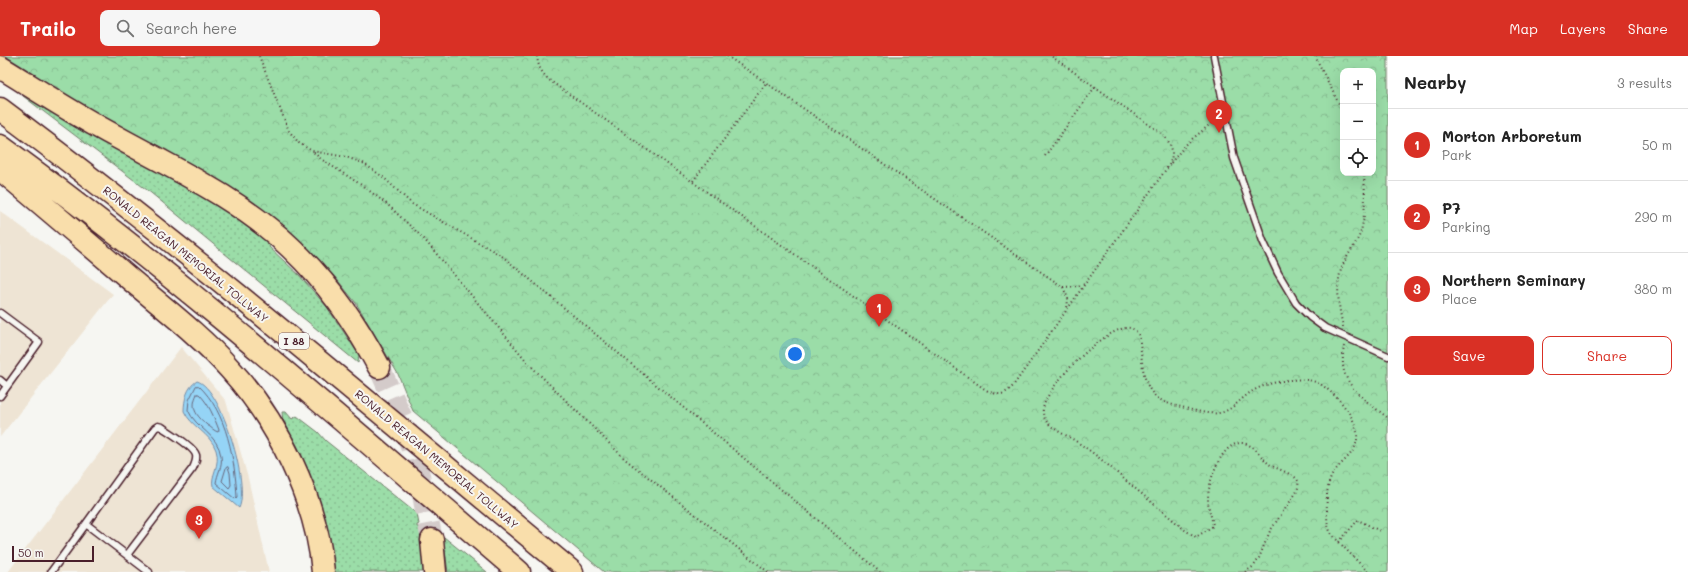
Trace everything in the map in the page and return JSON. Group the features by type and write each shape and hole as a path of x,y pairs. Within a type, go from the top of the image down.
{"highway":[{"path":"0,67 100,128 206,186 236,204 264,225 290,247 314,271 333,294 366,342 379,367"},
{"name":"RONALD REAGAN MEMORIAL TOLLWAY","path":"0,109 129,207 242,297 572,572"},
{"name":"I 88","path":"0,146 61,190 206,306 519,572"},
{"path":"0,169 198,336 231,369 258,405 279,439 298,478 314,521 323,572"},
{"path":"432,540 435,572"}],"lane":[{"path":"1214,56 1234,158 1263,241 1278,273 1296,303 1310,317 1325,328 1388,356"},
{"path":"0,313 39,342 0,396"},
{"path":"0,380 7,386"},
{"path":"51,572 155,428 158,426 162,427 186,445 196,455 196,463 127,555"},
{"path":"86,524 149,572"}],"path":[{"path":"259,56 288,131 299,143 363,186 388,205 424,239 530,365 625,459 768,572"},
{"path":"537,56 537,64 549,80 986,390 996,394 1007,392 1013,386 1169,165 1183,148 1215,120 1223,105"},
{"path":"727,56 1062,287 1068,299 1067,310"},
{"path":"1051,56 1161,133 1168,140 1173,156 1169,165"},
{"path":"1316,56 1340,106"},
{"path":"693,181 766,83"},
{"path":"1046,156 1095,87"},
{"path":"312,151 346,157 363,163 383,177 412,204 502,256 880,572"},
{"path":"1364,176 1364,215 1360,233 1342,266 1339,280 1338,292 1344,337 1344,370 1349,382 1356,391 1388,418"},
{"path":"1062,287 1078,286 1086,283"},
{"path":"1245,572 1254,566 1259,558 1270,531 1296,493 1298,481 1293,476 1272,466 1249,446 1243,443 1230,448 1222,456 1211,476 1208,499 1213,526 1208,531 1196,537 1185,530 1094,452 1054,428 1045,420 1042,407 1045,399 1071,366 1085,353 1120,330 1131,328 1136,330 1139,336 1148,385 1157,398 1163,402 1200,412 1212,414 1219,413 1226,411 1246,395 1259,388 1286,381 1300,380 1317,382 1331,393 1352,418 1357,434 1357,441 1354,450 1334,472 1328,493 1329,531 1368,572"},
{"path":"1340,542 1358,520 1380,531"}],"shaded area":[{"path":"0,211 113,294 0,437"},
{"path":"181,347 226,401 248,478 269,572 8,572"}],"green space":[{"path":"0,56 1388,56 1388,572 604,572 413,411 398,374 356,303 335,277 286,229 0,59"},
{"path":"24,94 143,163 232,209 273,246 270,245 269,247 299,275 327,307 359,355 358,363 151,193 23,96"},
{"path":"282,412 286,412 292,419 297,416 417,514 419,524 417,527 420,527 425,572 328,572 283,422"},
{"path":"444,537 487,572 448,572"}],"water":[{"path":"197,381 206,388 216,401 232,439 241,480 241,497 239,508 213,486 212,482 217,461 216,450 209,439 187,417 184,411 188,390"}],"tunnel":[{"path":"379,367 405,425 419,475 432,540"}],"place":[{"name":"P7","path":"1219,133"},
{"name":"Morton Arboretum","path":"879,327"},
{"name":"Northern Seminary","path":"199,539"}]}
